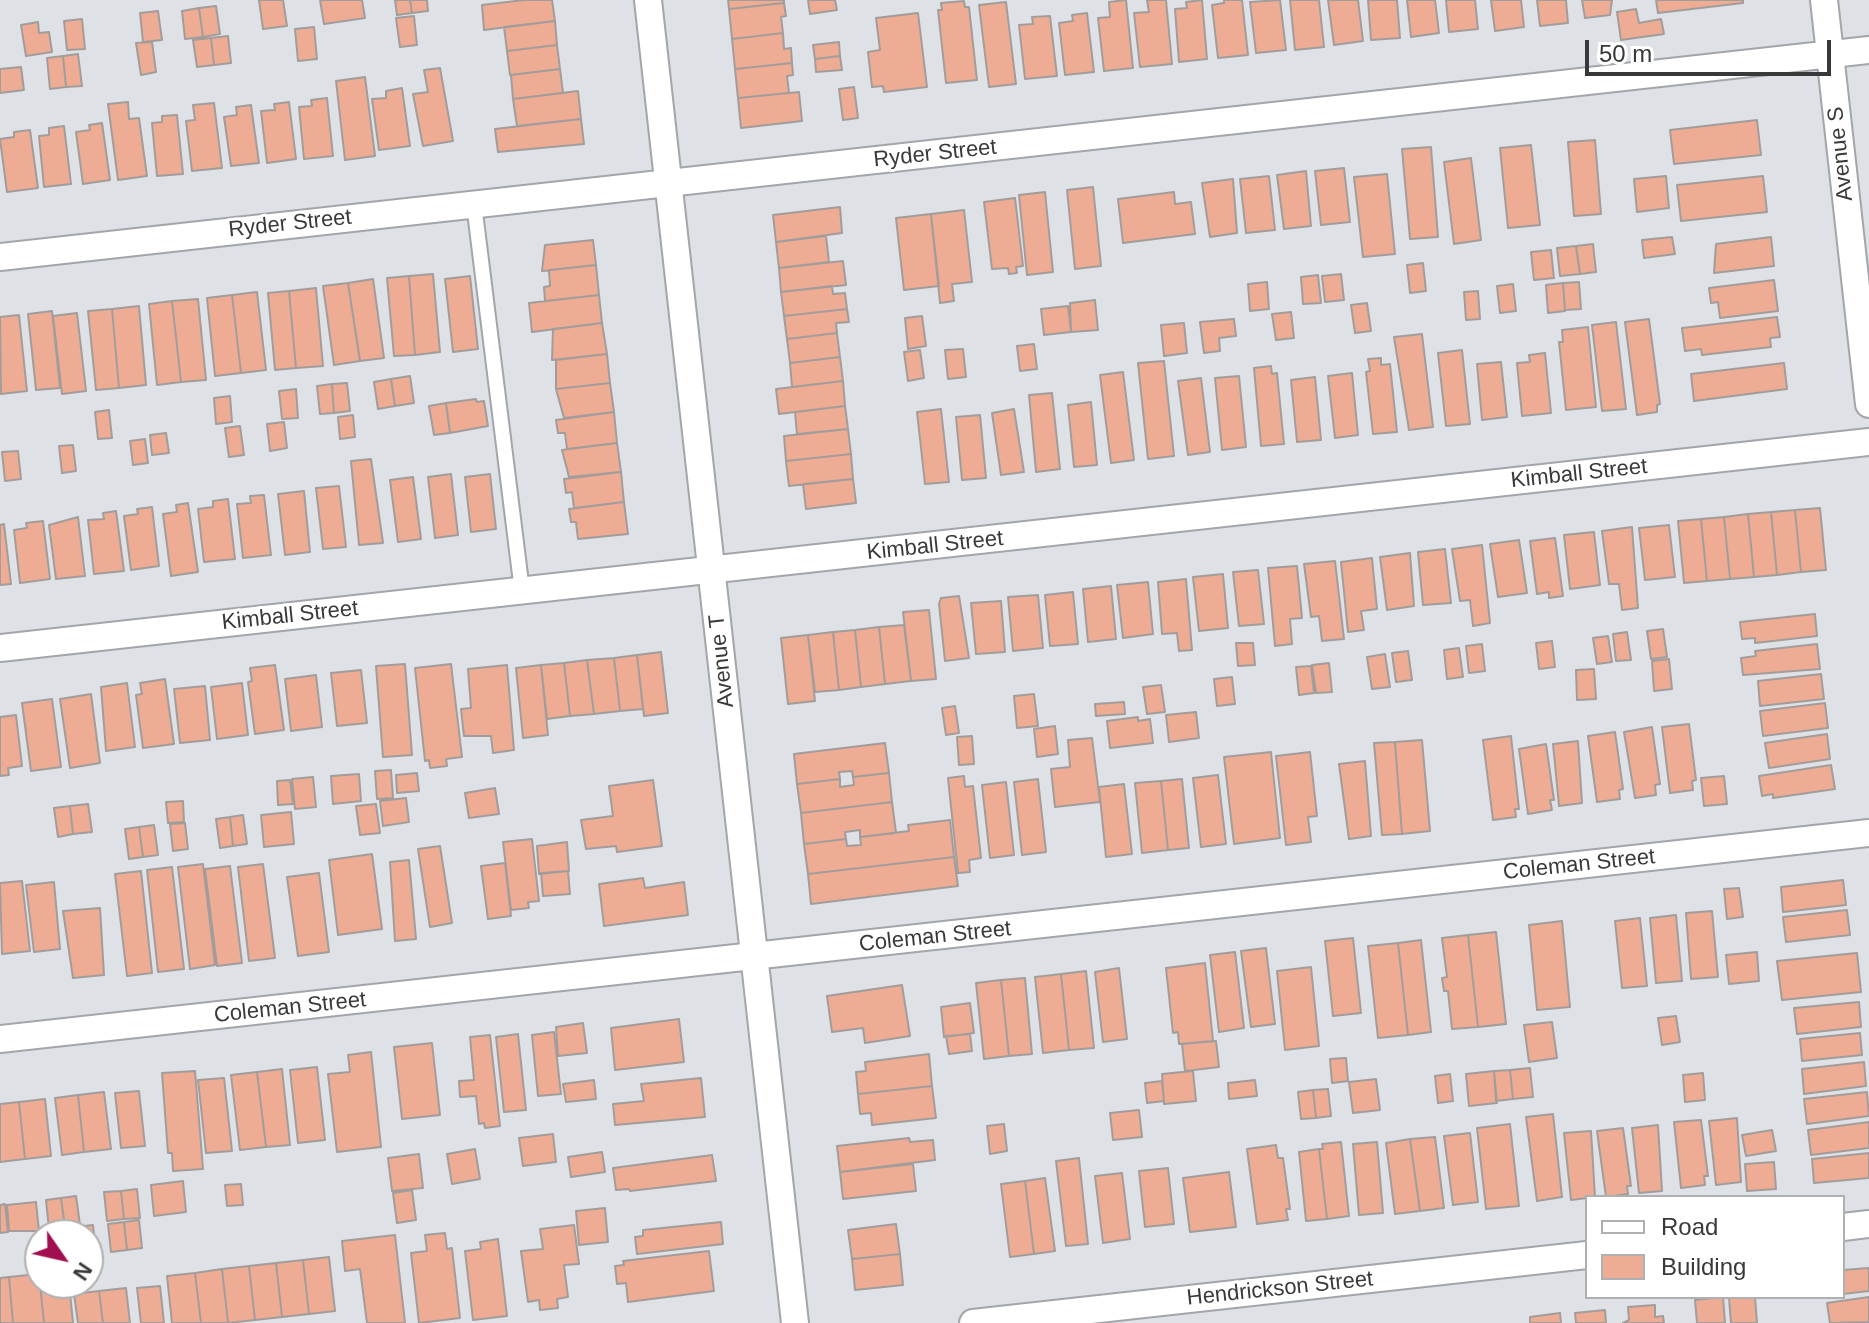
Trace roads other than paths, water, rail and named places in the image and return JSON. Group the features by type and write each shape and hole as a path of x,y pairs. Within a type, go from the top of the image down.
{"street":[{"name":"Avenue T","path":"648,0 795,1323"},
{"name":"Avenue S","path":"1824,0 1869,404"},
{"name":"Ryder Street","path":"0,257 1869,50"},
{"name":"Kimball Street","path":"0,648 1869,442"},
{"name":"Coleman Street","path":"0,1039 1869,833"},
{"path":"1845,1227 1869,1224"},
{"name":"Hendrickson Street","path":"973,1323 1585,1255"}],"lane":[{"path":"474,204 522,591"}]}
